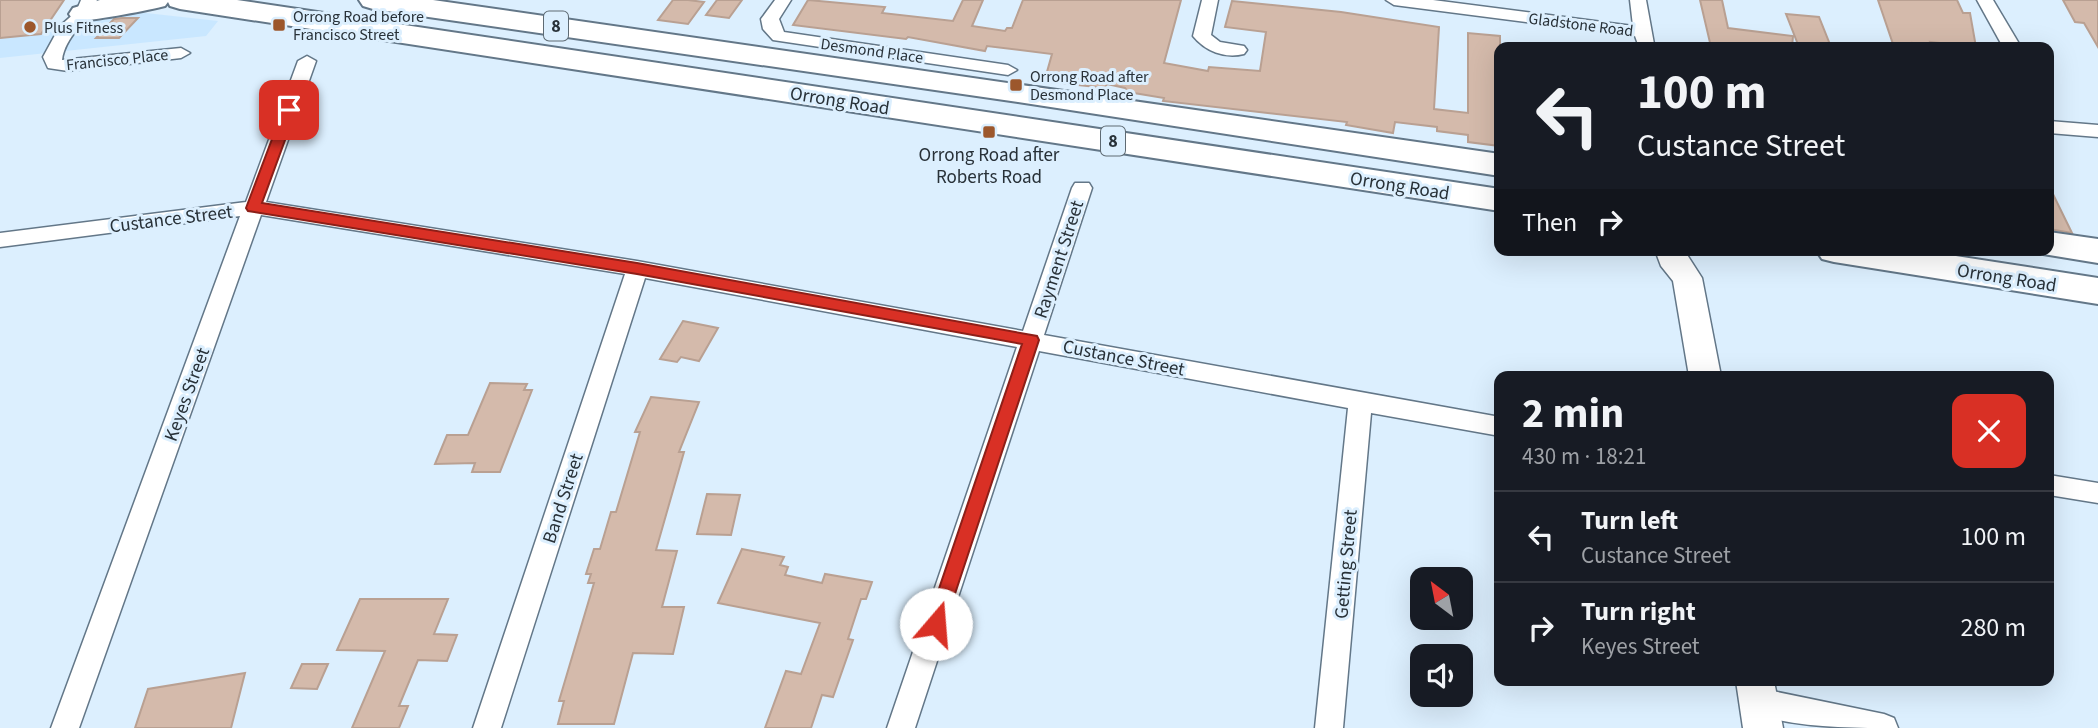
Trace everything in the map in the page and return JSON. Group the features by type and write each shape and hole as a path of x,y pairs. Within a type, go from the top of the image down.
{"highway":[{"path":"79,10 155,0"},
{"name":"Orrong Road","path":"180,0 1494,199"},
{"name":"Orrong Road","path":"373,0 1018,92 1494,164"},
{"name":"Orrong Road","path":"2054,245 2098,251"},
{"name":"Orrong Road","path":"1873,256 2098,291"}],"main road":[{"path":"1670,256 1671,259 1691,264 1704,371"}],"street":[{"name":"Desmond Place","path":"783,0 770,19 772,29 779,36 1008,70"},
{"path":"1210,0 1202,36 1215,47 1238,50"},
{"name":"Gladstone Road","path":"1394,0 1644,40"},
{"path":"1638,0 1644,40"},
{"path":"1985,0 2009,42"},
{"name":"Francisco Place","path":"79,10 52,57 54,64 68,66 181,53"},
{"name":"Keyes Street","path":"65,728 307,61"},
{"path":"2054,124 2098,131"},
{"name":"Rayment Street","path":"901,728 1082,188"},
{"name":"Custance Street","path":"0,240 253,208 278,209 637,268 1494,426"},
{"name":"Band Street","path":"486,728 637,268"},
{"name":"Getting Street","path":"1329,728 1360,401"},
{"path":"2054,486 2098,493"},
{"path":"1759,704 1884,728"}],"shaded area":[{"path":"0,0 39,24 100,18 128,11 218,21 206,36 0,58"}],"building":[{"path":"0,0 64,0 41,34 0,38"},
{"path":"673,0 704,2 688,24 658,20"},
{"path":"717,0 742,0 729,18 706,15"},
{"path":"808,0 885,7 882,13 953,21 963,0 983,0 972,26 1005,31 1012,28 1023,0 1181,0 1164,63 1208,71 1209,67 1260,71 1266,32 1225,27 1232,1 1341,12 1439,27 1434,109 1468,113 1468,33 1500,36 1500,42 1494,42 1494,145 1468,142 1468,135 1437,131 1437,127 1395,122 1393,133 1346,125 1347,122 1163,101 1164,98 1128,92 1125,88 1107,84 1105,88 1051,82 1045,79 1052,54 987,46 985,51 908,37 906,39 793,25"},
{"path":"1700,0 1722,0 1728,28 1793,36 1792,42 1710,42"},
{"path":"1878,0 1957,0 1963,13 1970,13 1975,42 1892,42"},
{"path":"2063,0 2098,0 2098,47 2084,23 2075,22"},
{"path":"1786,14 1819,17 1829,42 1797,42"},
{"path":"138,18 119,38 96,38 114,19"},
{"path":"2054,196 2072,233 2054,230"},
{"path":"683,321 718,328 699,361 681,357 677,362 660,359"},
{"path":"490,383 527,384 524,390 532,390 500,472 472,472 475,463 435,464 447,435 468,435"},
{"path":"651,397 699,402 679,452 684,452 656,550 677,551 662,607 684,607 673,654 633,653 614,724 558,724 564,701 559,701 594,583 588,583 591,574 586,574 594,549 600,549 611,512 616,512 640,432 635,432"},
{"path":"707,494 740,495 731,535 697,534"},
{"path":"742,549 784,557 780,565 788,567 785,575 822,583 825,574 872,582 866,599 861,599 848,639 853,640 833,697 822,695 811,728 765,728 786,671 801,674 820,623 718,603"},
{"path":"360,599 448,599 434,634 457,635 447,661 418,660 399,706 408,706 399,728 352,728 385,651 337,650"},
{"path":"302,664 328,664 317,689 291,688"},
{"path":"245,673 231,728 135,728 148,689"}],"place":[{"name":"Orrong Road before Francisco Street","path":"279,25"},
{"name":"Plus Fitness","path":"30,27"},
{"name":"Orrong Road after Desmond Place","path":"1016,85"},
{"name":"Orrong Road after Roberts Road","path":"989,132"}],"route":[{"path":"289,110 253,208 278,209 637,268 1031,340 936,624"}]}
